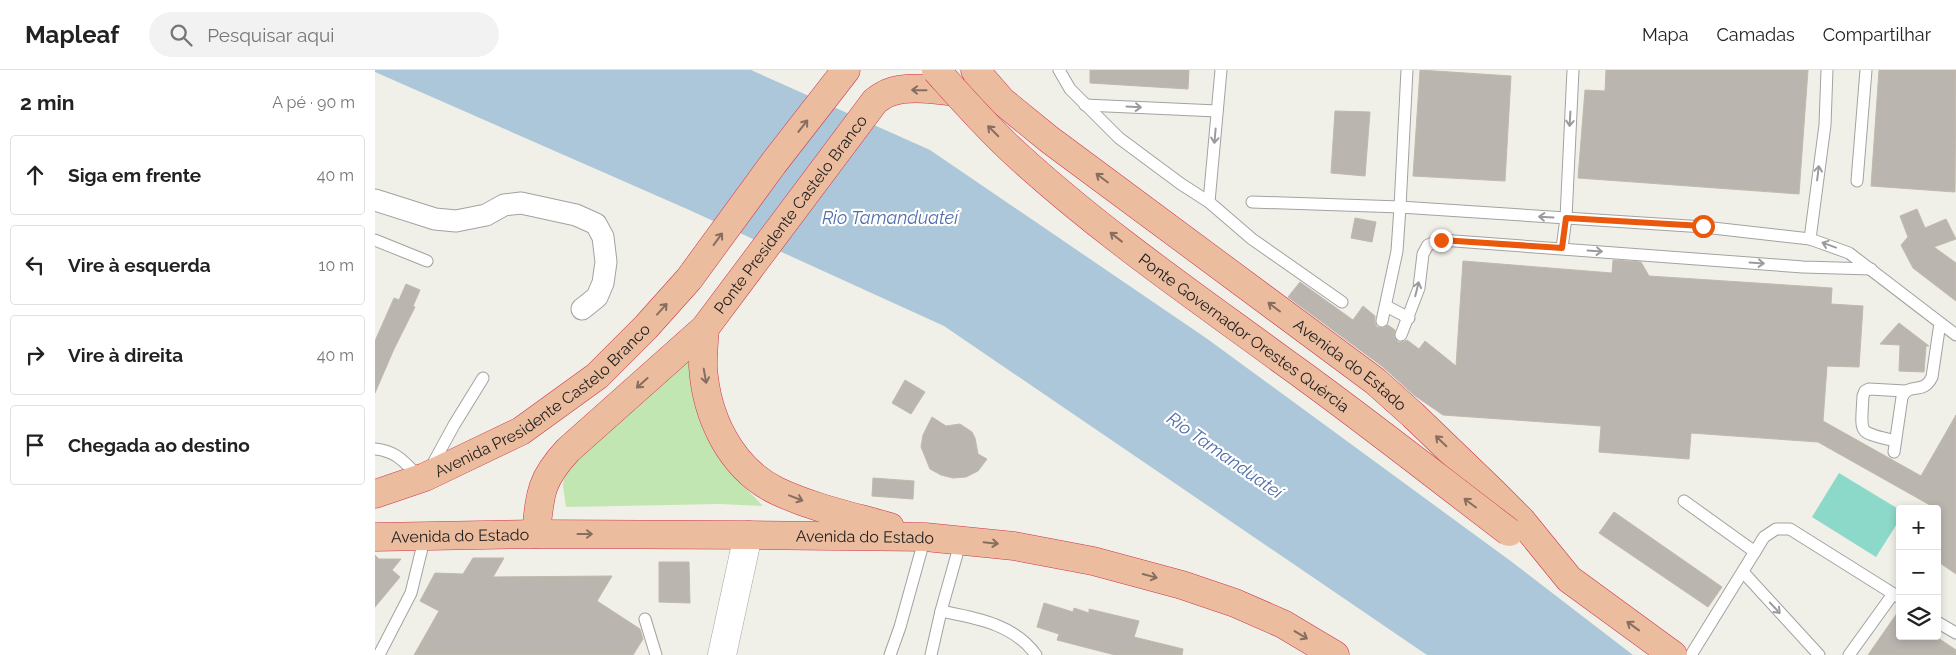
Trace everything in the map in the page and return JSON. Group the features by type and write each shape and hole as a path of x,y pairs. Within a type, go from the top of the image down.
{"highway":[{"name":"Avenida Presidente Castelo Branco","path":"375,494 423,478 521,430 597,376 646,327 689,278 773,164 846,70"},
{"name":"Ponte Governador Orestes Quércia","path":"936,70 962,100 1016,154 1075,206 1170,279 1285,362 1569,579"},
{"name":"Avenida do Estado","path":"975,70 1001,101 1051,140 1367,370 1521,520 1569,579 1673,655"},
{"name":"Avenida do Estado","path":"875,101 887,93 899,90 915,90 962,93 1001,101"},
{"name":"Ponte Presidente Castelo Branco","path":"712,318 875,101"},
{"path":"536,534 543,488 552,467 568,450 712,318"},
{"path":"712,318 703,367 711,412 724,442 747,470 776,491 829,510 925,537"},
{"name":"Avenida do Estado","path":"375,537 536,534 925,537 1014,546 1093,561 1183,585 1235,603 1283,624 1335,655"}],"street":[{"path":"375,200 435,219 456,221 486,215 504,205 521,203 576,215 596,224 603,237 605,262 603,283 597,297 582,309"},
{"path":"722,655 748,535"}],"lane":[{"path":"1059,70 1070,90 1119,138 1181,184 1209,202 1252,239 1342,302"},
{"path":"1209,202 1221,70"},
{"path":"1382,321 1397,251 1407,70"},
{"path":"1562,248 1566,218 1573,70"},
{"path":"1810,239 1825,125 1827,70"},
{"path":"1857,181 1866,70"},
{"path":"1085,105 1217,111"},
{"path":"1252,202 1400,208 1703,226 1810,239 1849,253 1956,336"},
{"path":"375,240 427,261"},
{"path":"1401,335 1419,288 1423,254 1428,244 1441,240 1803,267 1871,269"},
{"path":"1386,306 1409,318"},
{"path":"1905,391 1902,396 1895,447 1867,434 1861,425 1865,391 1869,389 1905,391 1924,387 1929,383 1932,377 1940,323"},
{"path":"375,449 385,450 397,455 423,478 483,378"},
{"path":"1684,501 1755,552"},
{"path":"1691,655 1764,537 1776,530 1790,529 1896,596 1849,655"},
{"path":"380,653 411,593 425,536"},
{"path":"890,655 900,627 925,537"},
{"path":"931,655 961,540"},
{"path":"1743,572 1819,655"},
{"path":"941,611 1003,627 1029,645 1036,655"},
{"path":"645,619 656,655"},
{"path":"1941,625 1956,634"}],"green space":[{"path":"694,352 694,399 699,418 725,467 763,506 719,504 566,507 563,486 565,468"}],"shaded area":[{"path":"1839,473 1896,508 1896,525 1876,557 1812,517"}],"water":[{"name":"Rio Tamanduateí","path":"375,70 751,70 930,150 1206,338 1512,562 1633,655 1427,655 944,326 687,209 375,72"}],"building":[{"path":"1090,70 1189,70 1188,89 1090,83"},
{"path":"1420,70 1511,76 1505,181 1413,176"},
{"path":"1606,70 1808,70 1799,194 1578,178 1585,90 1605,91"},
{"path":"1879,70 1956,70 1955,192 1871,186"},
{"path":"1335,111 1370,112 1365,176 1331,173"},
{"path":"1917,209 1925,228 1946,219 1956,239 1934,247 1956,263 1956,301 1913,268 1901,245 1908,237 1900,216"},
{"path":"1355,218 1376,222 1372,242 1351,238"},
{"path":"1613,260 1641,262 1649,276 1832,288 1831,304 1863,306 1859,367 1827,366 1823,421 1921,476 1956,415 1956,574 1941,564 1941,505 1930,505 1818,442 1691,433 1689,459 1599,452 1601,426 1443,415 1414,395 1383,367 1288,297 1300,282 1353,320 1363,306 1375,316 1377,327 1384,328 1388,325 1395,330 1394,337 1398,342 1407,340 1419,349 1425,341 1456,366 1463,261 1612,273"},
{"path":"406,284 420,290 413,306 415,307 375,393 375,341 394,298 399,300"},
{"path":"1899,323 1929,346 1926,346 1924,372 1899,371 1900,345 1880,344"},
{"path":"905,380 925,392 911,414 892,403"},
{"path":"932,417 946,426 960,424 972,432 978,454 987,459 978,471 966,477 953,478 941,475 930,469 921,447 923,435"},
{"path":"873,478 914,481 913,499 872,496"},
{"path":"1614,512 1722,587 1708,607 1599,533"},
{"path":"375,555 379,559 401,559 392,570 400,577 375,607"},
{"path":"473,558 504,558 493,577 612,576 597,601 640,629 643,639 633,655 414,655 439,611 420,601 435,573 463,574"},
{"path":"659,562 689,562 690,603 659,602"},
{"path":"1044,603 1073,612 1074,608 1089,613 1089,609 1139,621 1134,637 1183,649 1182,655 1115,655 1057,640 1059,634 1037,627"},
{"path":"1896,615 1896,640 1941,640 1956,650 1956,655 1868,655"}],"route":[{"path":"1441,240 1562,248 1566,218 1703,226"}]}
